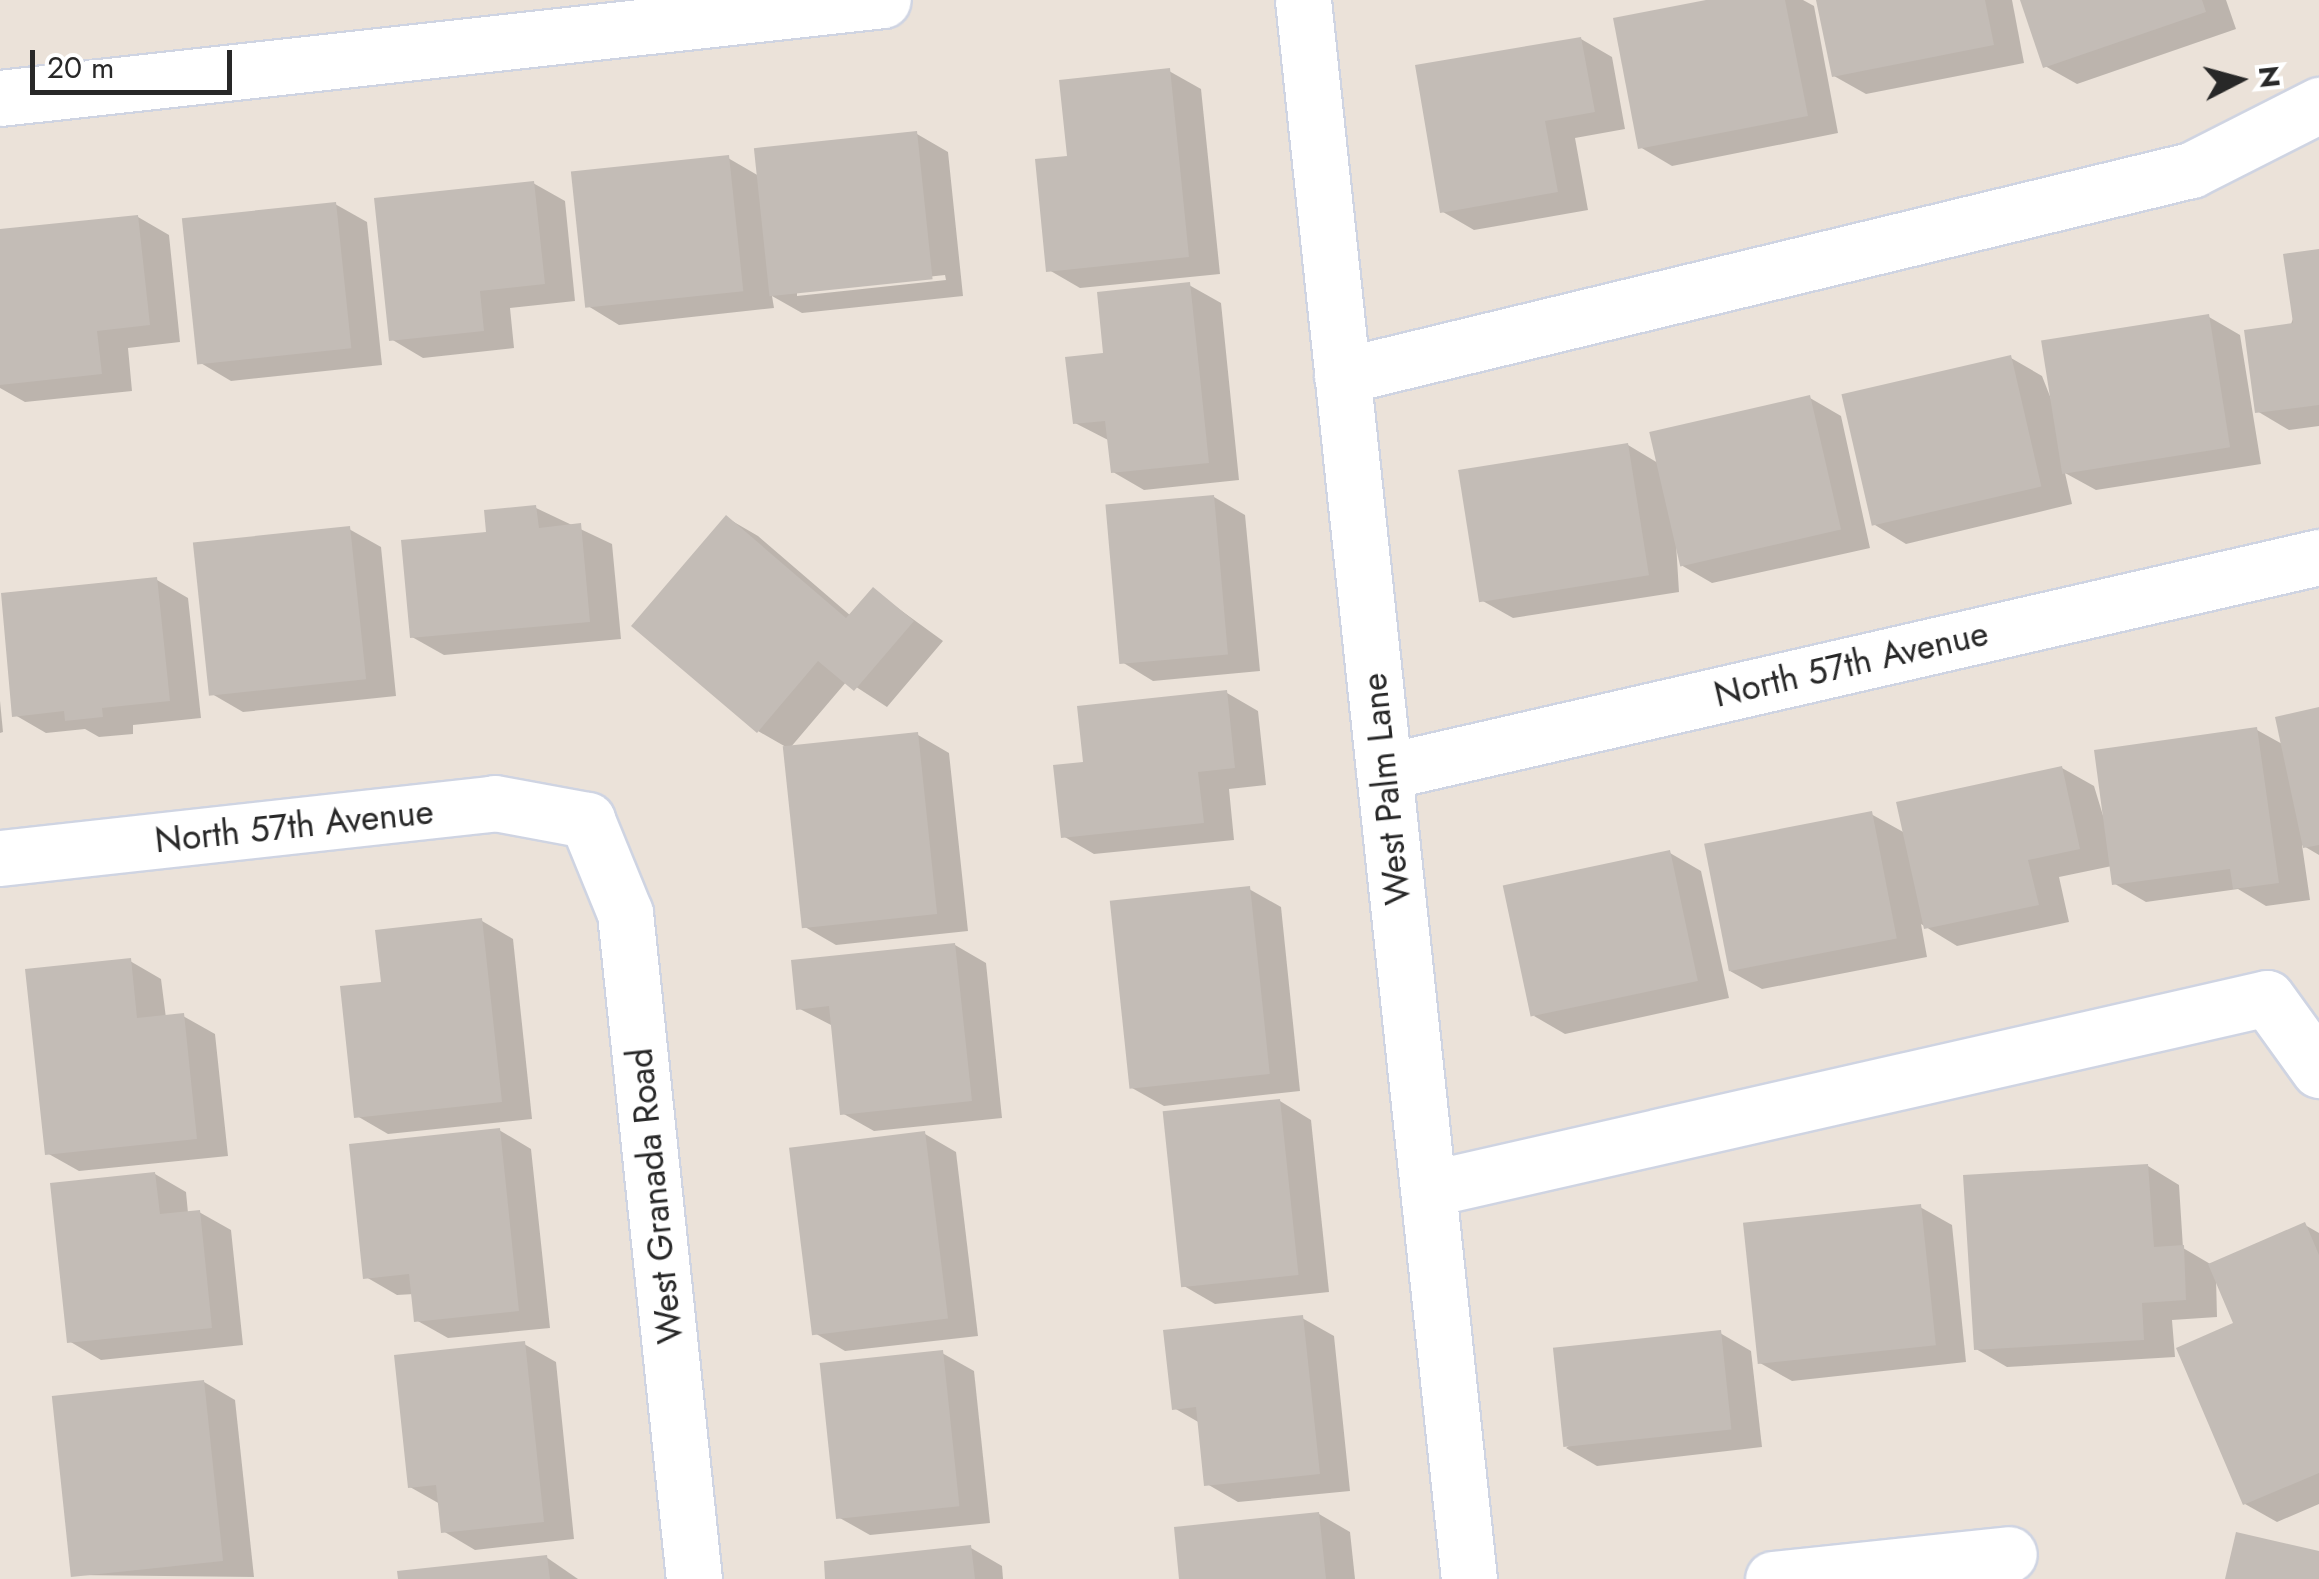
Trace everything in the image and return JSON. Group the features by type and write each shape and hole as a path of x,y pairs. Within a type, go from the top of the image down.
{"street":[{"path":"0,98 535,20 883,0"},
{"name":"West Palm Lane","path":"1303,0 1468,1579"},
{"path":"1342,376 2191,170 2319,105"},
{"name":"North 57th Avenue","path":"1384,772 2319,557"},
{"name":"North 57th Avenue","path":"0,858 495,804 588,820"},
{"name":"West Granada Road","path":"588,820 626,913 694,1579"},
{"path":"1428,1188 2267,998 2319,1070"},
{"path":"1773,1579 2008,1554"}],"building":[{"path":"1706,0 1785,0 1808,116 1638,149 1613,18"},
{"path":"1816,0 1985,0 1994,45 1832,77"},
{"path":"2020,0 2202,0 2206,12 2043,68"},
{"path":"1581,37 1595,112 1545,121 1558,192 1440,213 1415,65"},
{"path":"1170,68 1189,257 1046,272 1035,159 1067,156 1059,80"},
{"path":"917,131 933,279 769,296 754,148"},
{"path":"729,155 743,291 585,308 571,172"},
{"path":"534,181 545,284 480,291 484,331 389,341 374,198"},
{"path":"336,202 351,348 197,364 182,218"},
{"path":"138,215 150,325 97,331 102,374 0,385 0,229"},
{"path":"2319,249 2319,405 2255,413 2244,330 2293,323 2283,254"},
{"path":"1190,282 1209,463 1111,473 1105,421 1073,424 1065,357 1103,353 1097,292"},
{"path":"2209,314 2230,447 2062,474 2041,341"},
{"path":"2011,355 2041,487 1872,526 1841,394"},
{"path":"1810,395 1841,529 1680,567 1649,432"},
{"path":"1628,443 1649,575 1479,602 1458,470"},
{"path":"1214,495 1228,654 1119,664 1105,504"},
{"path":"536,505 539,528 581,523 590,622 410,638 401,540 486,532 484,510"},
{"path":"726,515 846,618 873,587 914,621 854,691 818,661 757,733 631,626"},
{"path":"350,526 366,679 209,696 193,543"},
{"path":"157,577 170,701 102,708 103,717 65,721 64,711 12,717 1,593"},
{"path":"1227,690 1235,768 1198,772 1204,823 1061,838 1053,765 1083,762 1077,706"},
{"path":"2319,707 2319,845 2303,848 2275,717"},
{"path":"2257,727 2279,883 2233,889 2230,869 2112,885 2094,750"},
{"path":"918,732 937,914 802,928 783,746"},
{"path":"2062,766 2080,849 2028,860 2039,905 1924,929 1896,802"},
{"path":"1872,811 1897,939 1729,971 1704,844"},
{"path":"1670,850 1698,981 1531,1017 1503,886"},
{"path":"1250,886 1270,1074 1130,1089 1110,901"},
{"path":"482,918 502,1102 354,1118 340,986 381,982 375,930"},
{"path":"955,943 972,1101 840,1115 829,1006 796,1010 791,960"},
{"path":"131,958 137,1018 184,1013 197,1139 45,1155 25,969"},
{"path":"1280,1099 1299,1275 1181,1287 1163,1111"},
{"path":"500,1128 519,1311 414,1322 409,1274 363,1279 349,1144"},
{"path":"925,1131 948,1319 812,1335 789,1148"},
{"path":"2148,1164 2154,1247 2184,1245 2186,1300 2142,1303 2144,1340 1974,1350 1963,1175"},
{"path":"155,1172 160,1214 200,1210 212,1328 67,1343 50,1183"},
{"path":"1921,1204 1936,1345 1758,1364 1743,1223"},
{"path":"2305,1222 2319,1255 2319,1473 2243,1505 2176,1348 2233,1323 2208,1264"},
{"path":"1303,1315 1320,1474 1204,1486 1196,1407 1172,1410 1163,1330"},
{"path":"1721,1330 1731,1429 1563,1447 1553,1348"},
{"path":"525,1341 544,1522 441,1533 436,1485 408,1488 394,1355"},
{"path":"943,1350 959,1506 836,1519 820,1363"},
{"path":"204,1380 223,1561 71,1577 52,1396"},
{"path":"1319,1512 1326,1579 1179,1579 1174,1527"},
{"path":"2236,1532 2319,1551 2319,1579 2225,1579"},
{"path":"971,1545 975,1579 825,1579 824,1561"},
{"path":"547,1555 550,1579 398,1579 397,1571"}]}
